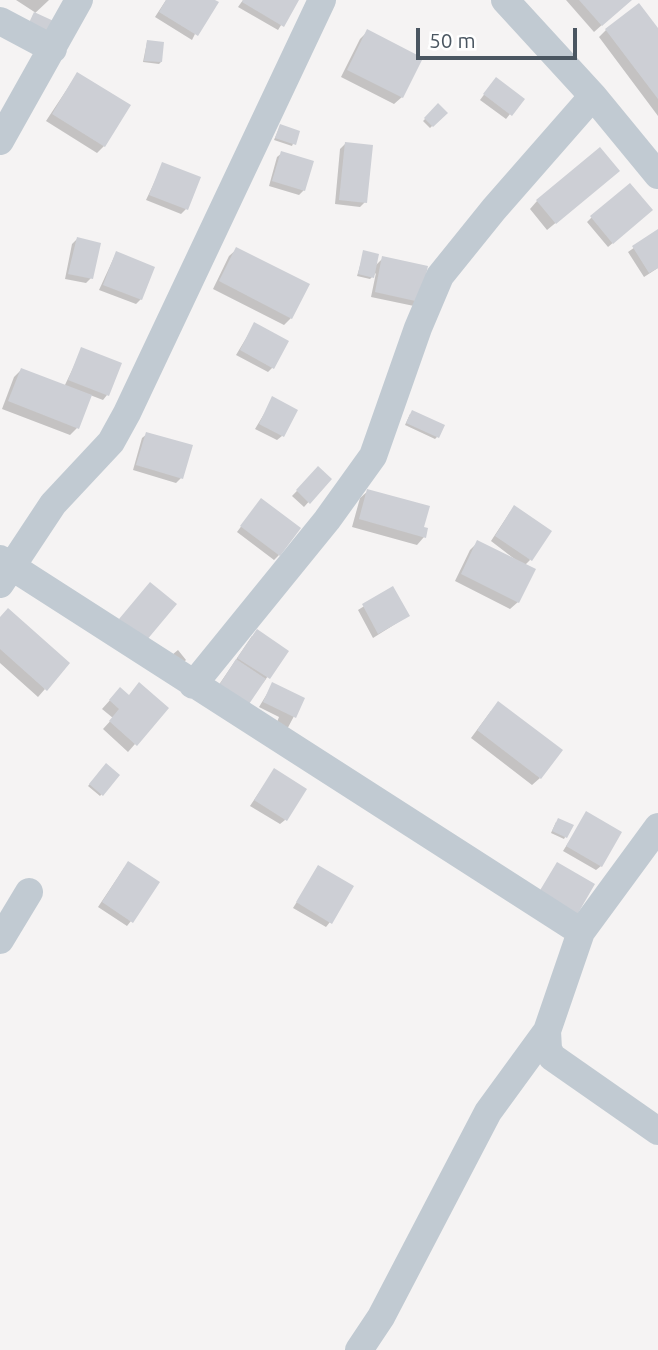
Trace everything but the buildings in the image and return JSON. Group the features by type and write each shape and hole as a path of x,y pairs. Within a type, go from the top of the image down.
{"street":[{"path":"0,141 79,0"},
{"path":"322,0 127,414 111,442 53,504 4,570 193,685 581,932"},
{"path":"505,0 593,96 658,175"},
{"path":"0,22 53,49"},
{"path":"193,685 327,520 373,456 418,328 440,276 494,209 593,96"},
{"path":"359,1350 382,1317 488,1112 547,1031 581,932 658,827"},
{"path":"0,940 29,892"},
{"path":"547,1031 548,1049 552,1057 658,1131"}]}
